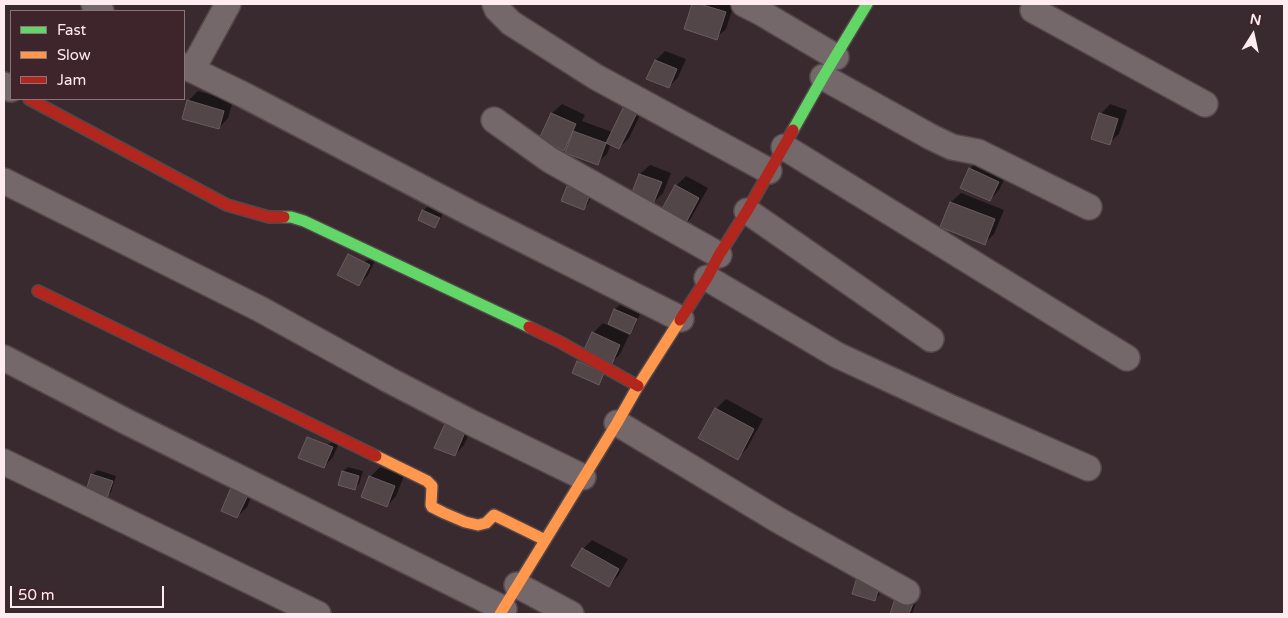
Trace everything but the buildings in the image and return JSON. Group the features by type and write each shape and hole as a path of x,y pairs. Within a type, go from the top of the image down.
{"street":[{"path":"228,4 188,68 681,319"},
{"path":"495,4 497,9 511,23 596,77 769,171"},
{"path":"744,4 836,57"},
{"path":"4,358 502,612 638,386 707,278 822,78 867,4"},
{"path":"1031,6 1205,104"},
{"path":"822,78 931,137 952,147 978,152 1089,207"},
{"path":"31,100 227,205 269,217 291,217 304,221 560,342 638,386"},
{"path":"494,120 550,160 719,255"},
{"path":"784,147 1127,358"},
{"path":"4,181 260,309 397,384 583,477"},
{"path":"747,210 931,339"},
{"path":"707,278 836,355 1088,468"},
{"path":"38,291 427,480 432,486 432,507 444,513 478,525 486,523 494,515 545,540"},
{"path":"617,423 778,520 907,592"},
{"path":"4,462 318,614"},
{"path":"517,585 571,614"}],"traffic: fast":[{"path":"793,130 867,4"},
{"path":"284,217 304,221 529,327"}],"traffic: slow":[{"path":"500,614 680,320"},
{"path":"376,456 427,481 432,486 432,507 444,513 478,525 486,523 494,515 545,540"}],"traffic: jam":[{"path":"31,100 227,205 269,217 284,217"},
{"path":"680,320 747,211 793,130"},
{"path":"38,291 376,456"},
{"path":"529,327 560,342 638,386"}]}
